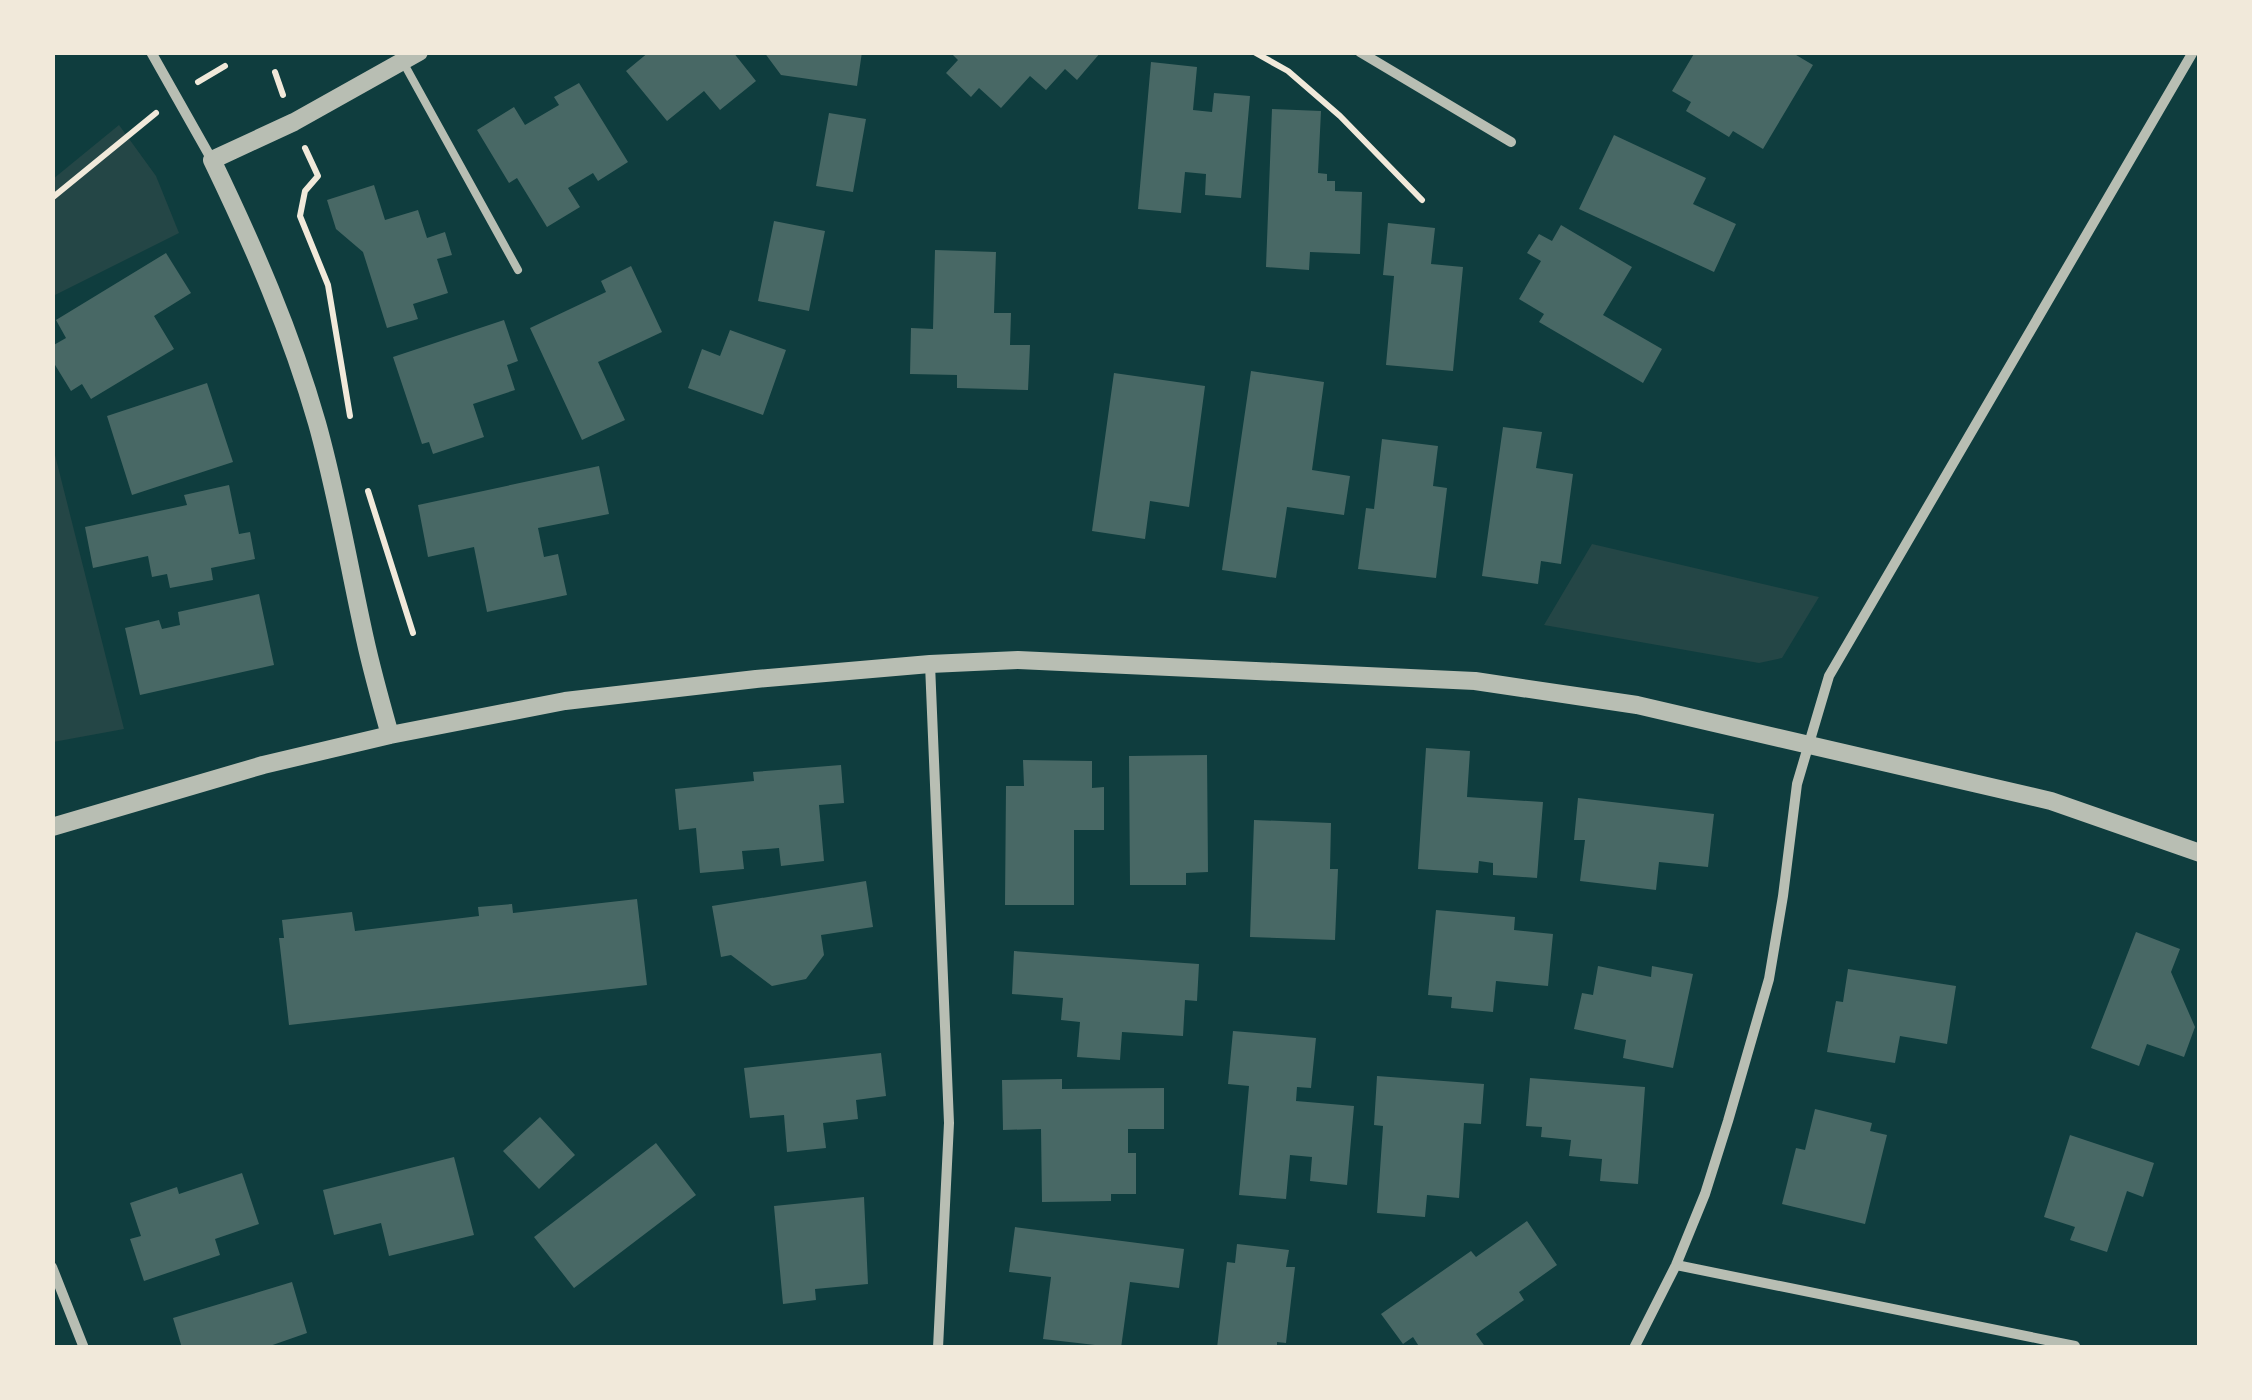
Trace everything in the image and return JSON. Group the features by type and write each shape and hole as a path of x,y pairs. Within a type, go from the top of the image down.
{"street":[{"path":"151,52 212,160 252,243 287,332 336,495 366,643 390,735"},
{"path":"1360,52 1511,142"},
{"path":"1634,1348 1676,1266 1722,1139 1768,979 1794,825 1797,784 1830,676 2192,52"},
{"path":"212,160 294,122 411,57"},
{"path":"52,827 263,765 390,735 565,701 756,679 1018,660 1475,682 1637,706 2050,800 2200,852"},
{"path":"930,664 949,1124 938,1348"},
{"path":"1676,1266 2075,1346"},
{"path":"52,1268 84,1348"}],"lane":[{"path":"411,57 518,270"}],"path":[{"path":"1254,52 1288,71 1327,104 1422,200"},
{"path":"275,72 318,176 305,191 300,216 328,284 352,429"},
{"path":"52,198 132,135"},
{"path":"366,484 413,632"}],"shaded area":[{"path":"119,125 156,176 179,233 53,296 53,179"},
{"path":"53,447 124,729 52,742"},
{"path":"1592,544 1819,597 1782,658 1759,663 1544,625"}],"building":[{"path":"649,52 733,52 756,81 720,110 704,91 667,121 626,71"},
{"path":"764,52 862,52 857,86 781,75"},
{"path":"954,52 1101,52 1077,80 1065,69 1046,90 1030,76 1001,108 979,88 971,97 946,73 958,60"},
{"path":"1695,52 1791,52 1813,65 1763,149 1733,131 1729,137 1686,111 1691,102 1672,91"},
{"path":"1151,62 1197,67 1193,110 1212,112 1214,93 1250,96 1241,198 1205,195 1206,174 1185,172 1181,213 1138,209"},
{"path":"579,83 628,162 598,181 593,173 568,188 580,207 547,227 517,178 509,183 477,130 514,107 525,125 559,105 554,97"},
{"path":"1272,109 1321,111 1318,173 1327,174 1327,181 1335,181 1335,191 1362,192 1360,254 1310,252 1309,270 1266,267"},
{"path":"829,113 866,119 853,192 816,186"},
{"path":"1614,135 1706,178 1693,204 1736,224 1714,272 1579,209"},
{"path":"374,185 385,220 418,210 427,238 445,232 452,255 437,259 448,293 413,304 418,319 387,328 363,252 336,229 327,200"},
{"path":"774,221 825,231 809,311 758,301"},
{"path":"1388,223 1435,228 1431,264 1463,267 1453,371 1386,365 1394,276 1383,275"},
{"path":"1561,225 1632,267 1603,315 1662,349 1643,383 1539,322 1544,314 1519,299 1541,261 1527,253 1539,234 1552,241"},
{"path":"935,250 996,252 994,313 1011,313 1010,345 1030,345 1028,390 957,388 957,375 910,374 911,328 933,329"},
{"path":"166,253 191,293 154,316 174,349 91,399 82,384 71,391 52,360 52,346 66,338 56,320"},
{"path":"631,266 662,332 598,362 625,420 582,440 530,328 606,292 601,281"},
{"path":"504,320 518,361 507,365 515,390 473,404 484,437 433,454 429,442 422,444 393,357"},
{"path":"730,330 786,350 763,415 688,388 702,349 720,356"},
{"path":"1251,371 1324,382 1312,470 1350,476 1344,515 1287,507 1276,578 1222,570"},
{"path":"1114,373 1205,386 1189,507 1150,501 1145,539 1092,531"},
{"path":"207,383 233,462 132,495 107,416"},
{"path":"1503,427 1542,432 1536,468 1573,474 1561,564 1541,561 1538,584 1482,576"},
{"path":"1382,439 1438,446 1433,486 1447,488 1436,578 1358,569 1366,508 1374,509"},
{"path":"599,466 609,514 538,528 544,557 558,554 567,595 487,612 474,547 428,557 418,505"},
{"path":"229,485 239,534 250,532 255,559 211,568 213,580 170,588 167,574 152,577 148,556 93,568 85,527 187,505 184,495"},
{"path":"259,594 274,665 140,695 125,628 159,620 162,629 180,625 178,612"},
{"path":"1426,748 1470,751 1467,797 1543,802 1537,878 1493,875 1493,863 1479,861 1478,873 1418,869"},
{"path":"1207,755 1208,872 1186,873 1186,885 1130,885 1129,756"},
{"path":"1023,760 1092,761 1092,788 1104,787 1104,830 1074,830 1074,905 1005,905 1006,786 1024,786"},
{"path":"841,765 844,803 819,805 824,861 781,866 779,848 742,851 744,869 700,873 696,828 679,830 675,789 754,781 753,772"},
{"path":"1578,798 1714,814 1708,867 1659,862 1656,890 1580,881 1585,840 1574,840"},
{"path":"1254,820 1331,823 1330,869 1338,869 1335,940 1250,937"},
{"path":"866,881 873,927 821,935 824,955 806,979 772,986 731,955 721,957 712,906"},
{"path":"637,899 647,985 289,1025 279,938 284,938 282,920 352,912 355,931 479,916 478,907 512,904 513,913"},
{"path":"1436,910 1515,917 1514,930 1553,934 1548,986 1496,981 1493,1012 1451,1008 1452,997 1428,995"},
{"path":"2136,932 2180,949 2171,972 2195,1027 2184,1057 2147,1044 2139,1066 2091,1048"},
{"path":"1014,951 1199,964 1197,1001 1185,1000 1183,1036 1122,1032 1120,1060 1077,1057 1080,1022 1061,1020 1063,998 1012,994"},
{"path":"1598,966 1651,977 1652,966 1693,974 1673,1068 1623,1058 1626,1040 1574,1029 1582,993 1593,995"},
{"path":"1848,969 1956,986 1947,1044 1900,1036 1895,1063 1827,1052 1836,1001 1843,1002"},
{"path":"1233,1031 1316,1038 1311,1088 1297,1087 1296,1101 1354,1106 1347,1185 1310,1181 1312,1157 1290,1155 1286,1199 1239,1195 1249,1086 1228,1084"},
{"path":"881,1053 886,1096 856,1100 858,1119 823,1123 826,1148 787,1152 784,1115 750,1118 744,1068"},
{"path":"1377,1076 1484,1084 1481,1124 1464,1123 1459,1198 1427,1195 1425,1217 1377,1213 1383,1126 1374,1125"},
{"path":"1530,1078 1645,1087 1638,1184 1600,1181 1602,1159 1569,1156 1571,1140 1541,1137 1542,1127 1526,1126"},
{"path":"1062,1079 1062,1089 1164,1088 1164,1129 1128,1129 1128,1153 1136,1153 1136,1194 1111,1194 1111,1201 1042,1202 1041,1129 1003,1130 1002,1080"},
{"path":"1815,1109 1872,1123 1870,1131 1887,1135 1865,1224 1782,1204 1796,1148 1805,1150"},
{"path":"540,1117 575,1155 539,1189 503,1151"},
{"path":"2070,1135 2154,1163 2143,1197 2127,1191 2107,1252 2070,1240 2075,1227 2044,1217"},
{"path":"656,1143 696,1195 574,1288 534,1237"},
{"path":"454,1157 474,1235 389,1256 381,1223 334,1235 323,1190"},
{"path":"242,1173 259,1224 215,1239 220,1255 144,1281 130,1239 141,1236 130,1203 177,1187 179,1194"},
{"path":"864,1197 868,1284 815,1289 816,1300 783,1304 774,1206"},
{"path":"1527,1221 1557,1265 1519,1292 1524,1300 1476,1334 1486,1348 1420,1348 1413,1337 1403,1344 1381,1314 1471,1251 1476,1257"},
{"path":"1015,1227 1184,1249 1179,1288 1130,1282 1121,1348 1043,1339 1051,1277 1009,1272"},
{"path":"1237,1244 1289,1250 1286,1267 1295,1267 1286,1343 1277,1342 1277,1348 1217,1348 1227,1262 1235,1263"},
{"path":"292,1282 307,1333 264,1348 182,1348 173,1318"}]}
